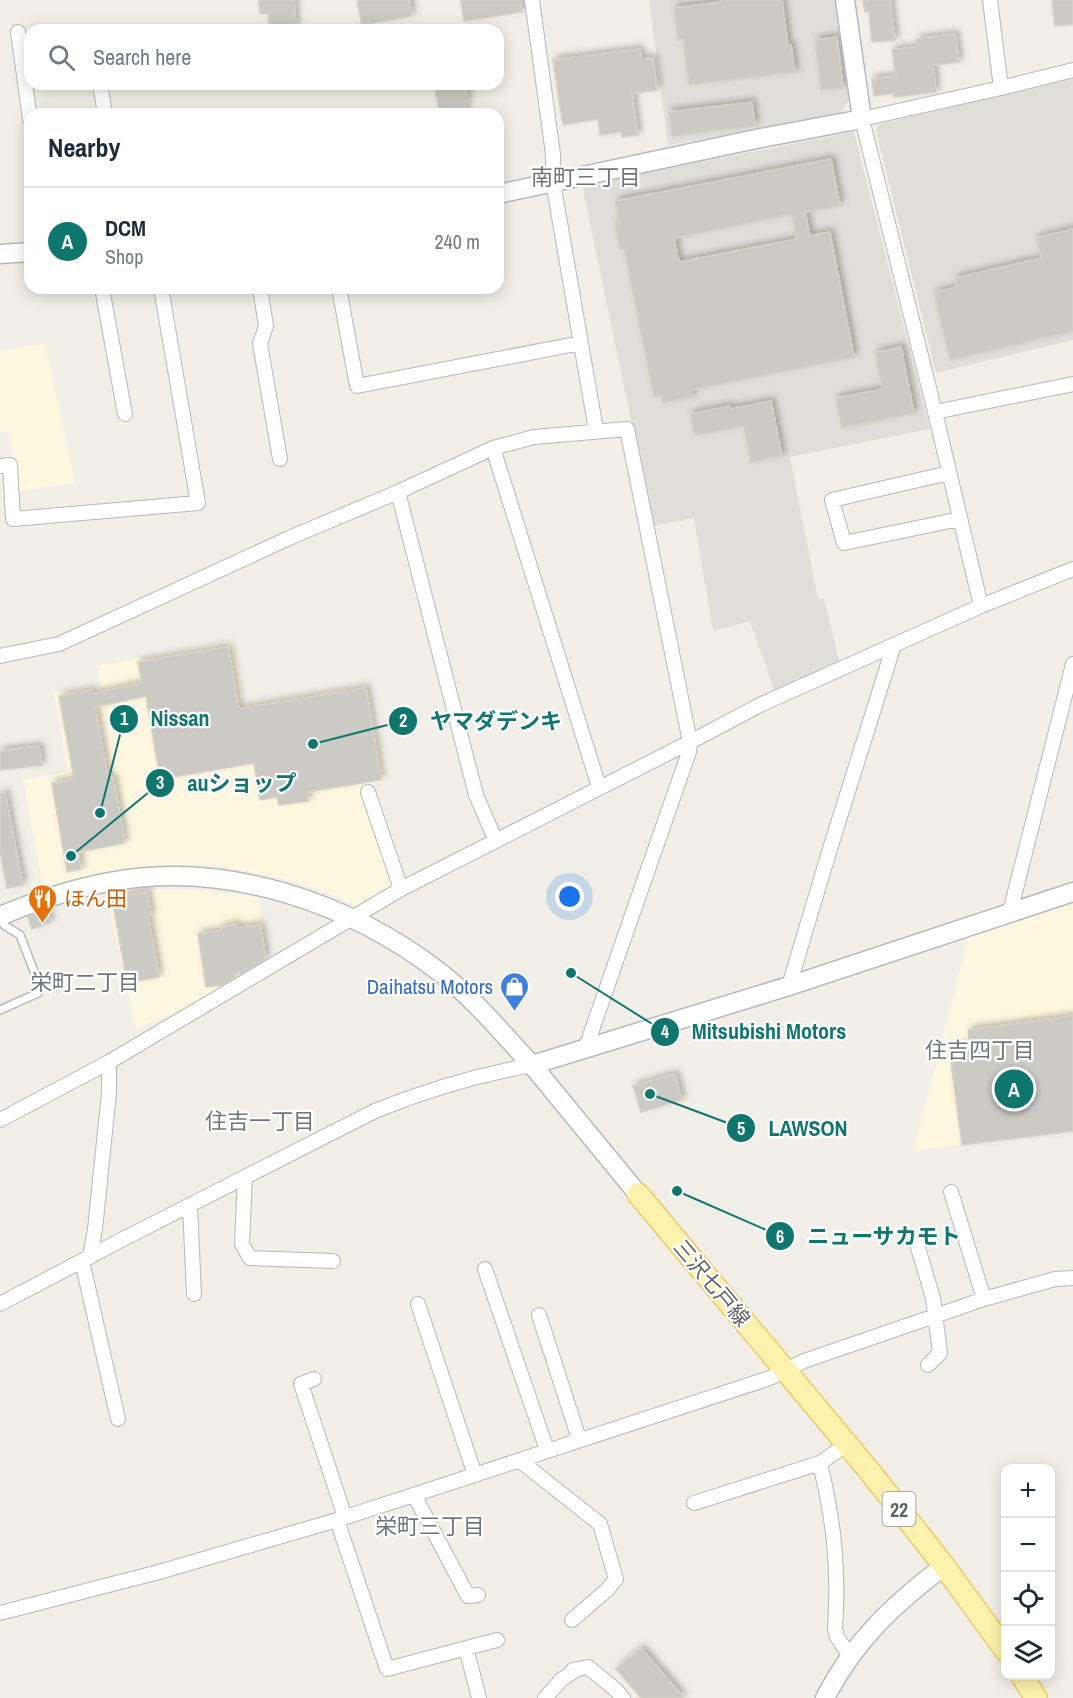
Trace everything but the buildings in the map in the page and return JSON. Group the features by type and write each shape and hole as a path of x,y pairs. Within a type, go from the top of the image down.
{"main road":[{"name":"三沢七戸線","path":"638,1194 787,1371"},
{"name":"22","path":"787,1371 944,1566 1001,1645"},
{"path":"1025,1680 1036,1698"}],"street":[{"path":"532,0 554,154 553,182 597,430"},
{"path":"845,0 862,119 981,606"},
{"path":"990,0 1001,88"},
{"path":"18,32 24,76"},
{"path":"504,193 862,119 1073,70"},
{"path":"26,90 28,108"},
{"path":"101,90 104,108"},
{"path":"0,254 24,252"},
{"path":"103,294 125,414"},
{"path":"0,466 10,465 13,519 198,503 163,294"},
{"path":"261,294 266,326 260,344 280,459"},
{"path":"340,294 357,386 581,343"},
{"path":"935,412 1073,384"},
{"path":"0,656 59,644 289,538 398,492 493,448 534,437 627,429 690,742 689,752 585,1050"},
{"path":"493,448 598,788"},
{"path":"950,473 832,500 844,543 960,519"},
{"path":"398,492 476,795 496,841"},
{"path":"0,1120 109,1062 401,889 762,704 981,606 1073,569"},
{"path":"789,986 894,645"},
{"path":"1010,912 1073,664"},
{"path":"368,792 401,889"},
{"path":"0,916 53,895 110,881 181,876 255,886 295,895 339,911 414,953 444,976 532,1065 638,1194"},
{"path":"0,1305 245,1177 375,1111 407,1098 483,1074 532,1065 585,1050 789,986 1073,892"},
{"path":"109,1062 109,1093 95,1229 86,1259 118,1419"},
{"path":"245,1177 242,1244 250,1258 333,1261"},
{"path":"951,1192 984,1299"},
{"path":"190,1205 194,1294"},
{"path":"916,1241 933,1298 940,1353 928,1365"},
{"path":"485,1269 547,1450"},
{"path":"0,1613 159,1572 341,1518 787,1371 804,1361 935,1318 984,1299 1056,1279 1073,1278"},
{"path":"418,1305 475,1475"},
{"path":"539,1315 579,1439"},
{"path":"314,1380 301,1384 387,1669 497,1640"},
{"path":"694,1503 820,1463 847,1444"},
{"path":"519,1460 600,1524 616,1579 607,1590 572,1620"},
{"path":"820,1463 833,1525 837,1560 835,1629 837,1637 850,1656"},
{"path":"414,1495 468,1596 478,1594"},
{"path":"825,1698 850,1656 891,1608 944,1566"},
{"path":"466,1648 479,1698"},
{"path":"545,1698 573,1670 588,1667 623,1698"}],"lane":[{"path":"0,916 4,924 20,935 38,983 35,989 0,1008"}],"shaded area":[{"path":"649,0 836,0 849,99 838,116 668,145"},
{"path":"1073,78 1073,340 936,373 876,130 880,124"},
{"path":"854,132 930,429 790,457 818,599 824,599 840,664 775,693 750,621 713,631 694,518 653,526 582,185"},
{"path":"45,344 75,483 20,491 9,432 0,432 0,350"},
{"path":"233,641 244,704 368,684 386,782 360,786 393,892 362,908 326,892 287,880 205,865 157,865 87,877 43,888 23,780 68,772 54,692 100,685 98,666"},
{"path":"168,889 258,897 270,970 136,1029 107,898 129,892"},
{"path":"1073,904 1073,1131 914,1150 969,936"}],"place":[{"name":"ヤマダデンキ","path":"313,744"},
{"name":"Nissan","path":"100,813"},
{"name":"auショップ","path":"71,856"},
{"name":"ほん田","path":"43,924"},
{"name":"Mitsubishi Motors","path":"571,973"},
{"name":"Daihatsu Motors","path":"514,1012"},
{"name":"DCM","path":"1014,1089"},
{"name":"LAWSON","path":"650,1094"},
{"name":"ニューサカモト","path":"677,1191"}],"district":[{"name":"南町三丁目","path":"586,177"},
{"name":"栄町二丁目","path":"85,982"},
{"name":"住吉四丁目","path":"980,1050"},
{"name":"住吉一丁目","path":"260,1121"},
{"name":"栄町三丁目","path":"430,1526"}]}
